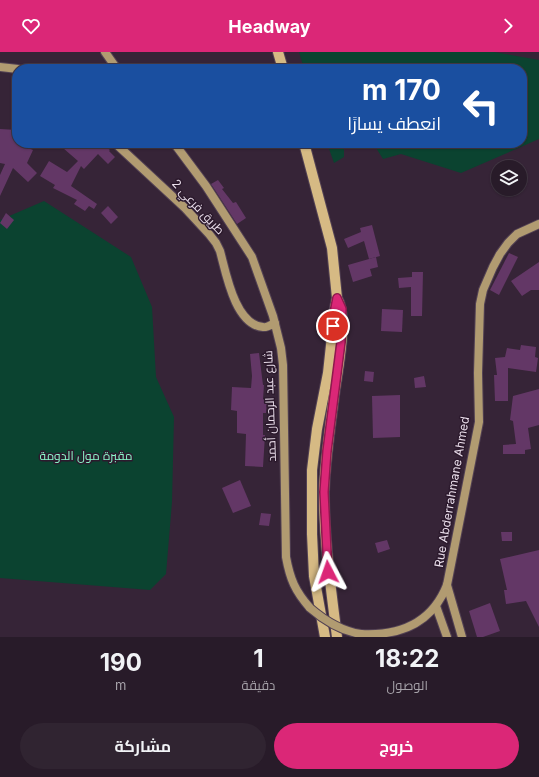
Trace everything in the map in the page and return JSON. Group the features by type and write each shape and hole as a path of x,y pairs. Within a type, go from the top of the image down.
{"main road":[{"path":"105,52 113,64"},
{"path":"278,52 282,64"},
{"path":"0,67 12,68"},
{"name":"طريق فرعي 2","path":"120,148 185,208 216,242 237,306 245,318 264,328 275,323"},
{"name":"شارع عبد الرحمان أحمد","path":"178,148 206,186 252,257 275,323 281,348 283,365 286,557 289,573 294,586 310,608 329,623 351,632 361,634"},
{"path":"305,148 332,248 337,298 328,374 317,429 312,470 312,534 314,576 325,637"},
{"name":"Rue Abderrahmane Ahmed","path":"361,634 386,633 420,621 442,598 447,585 479,422 478,373 480,304 483,290 493,267 508,243 517,234 539,224"},
{"path":"337,298 342,309 341,342 327,451 324,492 328,572 337,637"},
{"path":"447,585 462,637"},
{"path":"436,606 447,637"}],"green space":[{"path":"299,52 494,52 539,60 539,139 527,144 527,64 303,64"},
{"path":"329,148 344,148 344,157 334,163"},
{"path":"376,148 518,148 461,173 401,154 383,159"},
{"name":"مقبرة مول الدومة","path":"44,201 131,257 152,307 156,377 174,417 172,502 166,574 150,590 0,578 0,220"}],"building":[{"path":"0,129 12,130 12,148 28,148 33,150 27,163 37,173 28,182 13,168 0,196 0,175 5,164 0,163"},
{"path":"63,148 107,148 115,157 108,164 98,154 84,169 81,166 71,186 97,204 94,209 89,206 85,211 74,204 77,200 53,188 55,185 40,176 49,161 67,172 78,161"},
{"path":"218,180 224,188 222,189 233,203 236,202 246,218 237,224 211,184"},
{"path":"108,206 118,217 111,224 101,213"},
{"path":"6,213 14,220 7,229 0,223"},
{"path":"372,225 380,256 369,259 364,241 348,248 344,239 361,232 360,228"},
{"path":"509,253 518,257 499,295 490,290"},
{"path":"376,257 378,267 370,269 372,276 353,282 348,265"},
{"path":"539,262 539,290 531,290 522,296 511,281"},
{"path":"412,272 423,272 422,316 411,316 411,287 399,288 398,278 412,277"},
{"path":"382,309 403,310 402,332 381,331"},
{"path":"521,345 536,347 535,357 538,358 536,372 508,368 508,401 495,401 494,375 497,375 495,358 505,357 507,348 520,350"},
{"path":"259,353 264,385 263,399 267,399 266,413 263,413 263,435 265,435 263,467 245,466 246,434 237,433 237,411 231,410 232,387 251,388 252,376 250,354"},
{"path":"365,371 374,372 373,382 364,381"},
{"path":"424,376 426,387 415,388 414,378"},
{"path":"539,389 539,425 528,428 531,449 525,450 525,454 503,454 503,445 516,444 513,421 510,420 513,396"},
{"path":"400,395 400,437 373,438 372,396"},
{"path":"240,480 251,506 233,513 222,488"},
{"path":"261,513 271,514 269,526 259,525"},
{"path":"501,532 512,532 512,541 502,541"},
{"path":"387,540 390,549 378,553 375,543"},
{"path":"539,550 539,627 526,601 506,604 504,590 507,590 500,559"},
{"path":"490,603 500,631 483,637 477,637 469,611"}],"route":[{"path":"328,572 324,492 327,451 341,342 342,309 337,298 333,326"}]}
